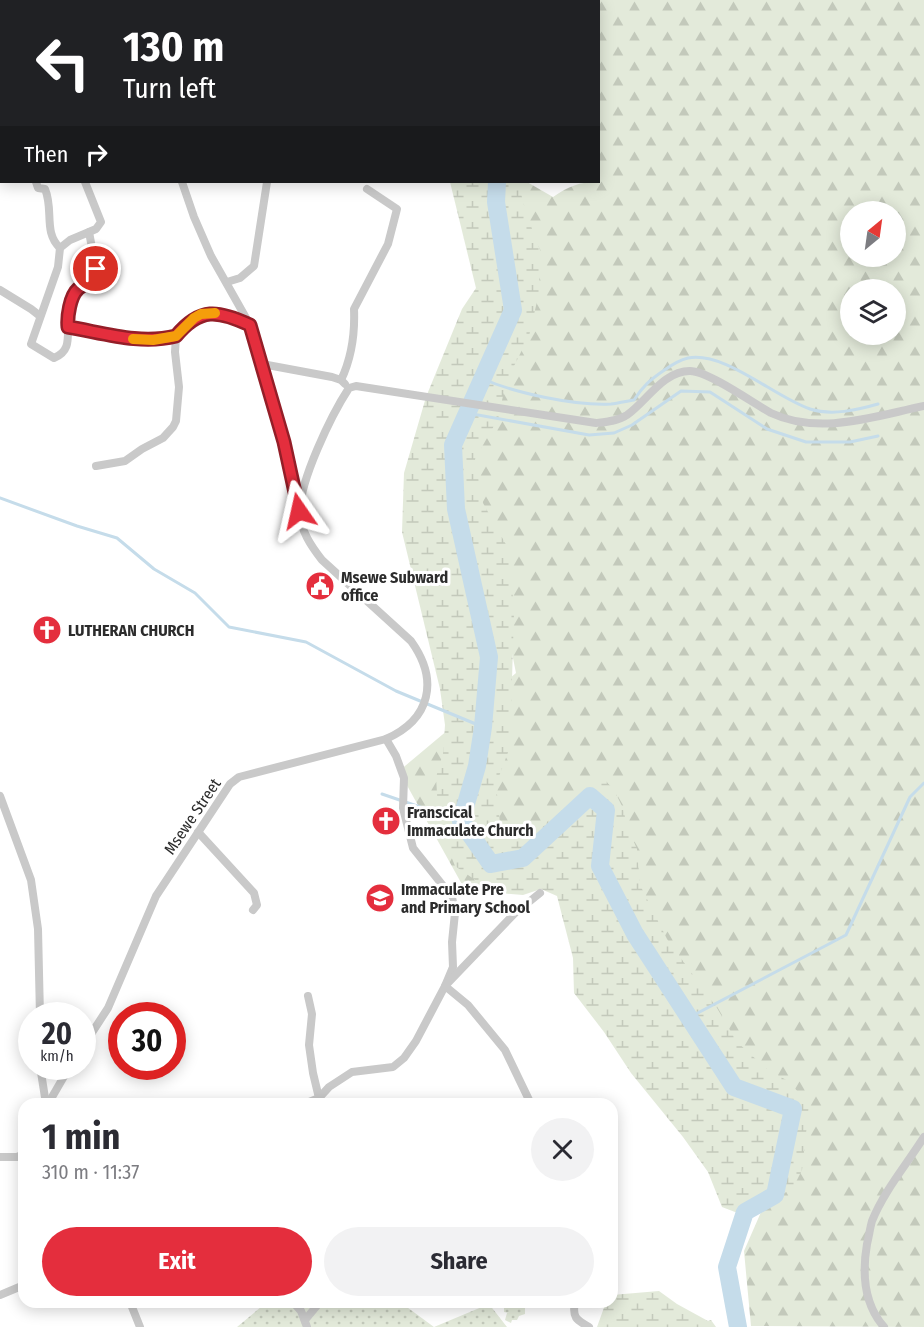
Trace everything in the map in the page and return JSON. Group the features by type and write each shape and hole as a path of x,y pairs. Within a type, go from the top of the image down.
{"street":[{"path":"36,183 38,188 45,189 47,194 50,205 49,232 53,242 60,248"},
{"path":"85,183 101,222 99,227 70,240 62,244 58,267 31,344 54,358 62,354 68,345 68,327 74,294 96,278 88,232"},
{"path":"182,183 211,256 250,325 293,476 299,511"},
{"path":"227,282 240,278 254,266 267,183"},
{"path":"341,380 349,361 355,321 354,309 388,244 397,209 367,189"},
{"path":"0,290 40,316"},
{"path":"96,466 125,461 164,438 173,427 176,421 179,387 175,352 176,336 187,323 201,314 213,313 237,318 250,325"},
{"path":"68,327 140,340 176,336"},
{"path":"262,364 341,380 349,388"},
{"path":"299,511 309,471 335,412 349,388 356,386 596,423 625,416 669,378 675,374 690,371 709,378 772,413 803,422 845,423 924,406"},
{"name":"Msewe Street","path":"96,1026 108,1008 156,896 224,792 239,777 398,734 421,711 427,697 426,666 416,647 322,560 306,534 299,511"},
{"path":"324,1098 329,1087 352,1072 393,1067 404,1058 416,1041 453,967 452,942 455,913 452,897 413,848 403,808 404,778 396,756 386,739"},
{"path":"0,796 31,880 38,929 40,1002"},
{"path":"198,832 254,893 257,905 253,910"},
{"path":"445,986 514,914 540,893"},
{"path":"445,986 468,1005 505,1050 528,1098"},
{"path":"308,996 312,1014 309,1045 321,1098"},
{"path":"43,1080 46,1098"},
{"path":"51,1098 62,1080"},
{"path":"884,1327 873,1313 864,1279 863,1265 872,1222 885,1196 924,1137"},
{"path":"0,1157 18,1157"},
{"path":"0,1295 18,1288"},
{"path":"132,1308 140,1327"},
{"path":"298,1308 306,1323"},
{"path":"306,1323 316,1308"},
{"path":"575,1308 574,1316 577,1321 589,1327"}],"green space":[{"path":"600,0 924,0 924,1327 751,1326 744,1251 775,1180 563,884 464,888 399,771 516,673 471,449 507,183 529,183 553,197 574,185 600,183"},
{"path":"450,183 518,183 526,213 540,250 539,293 529,336 506,382 498,419 475,459 483,503 509,550 514,612 510,747 498,779 497,794 501,833 514,841 530,839 565,801 583,791 593,780 605,780 614,790 623,808 627,826 637,849 640,885 667,939 717,1008 737,1042 768,1070 790,1082 809,1106 802,1170 793,1188 751,1213 735,1212 722,1207 708,1172 631,1073 604,1032 574,993 573,958 557,896 541,889 523,895 499,893 481,884 455,866 439,826 436,777 443,754 445,725 440,689 402,532 404,473 426,397 462,309 476,288"},
{"path":"659,1291 677,1304 708,1321 711,1320 716,1327 597,1327 604,1308 618,1308 618,1294"},
{"path":"260,1308 408,1308 434,1327 237,1327"},
{"path":"479,1308 492,1308 507,1327 434,1327"},
{"path":"504,1308 525,1308 525,1314 519,1316 517,1320 512,1320 511,1323 505,1320 509,1313 504,1312"}],"waterway":[{"path":"497,183 496,202 513,310 453,445 456,509 489,657 477,766 461,821 491,864 523,858 590,796 606,810 600,866 635,934 734,1087 793,1109 775,1195 745,1212 727,1267 738,1327"},
{"path":"483,379 546,398 580,403 611,404 634,400 650,380 678,362 688,358 702,358 718,361 733,368 810,409 836,412 878,404"},
{"path":"467,413 589,435 614,433 632,425 681,391 710,392 767,429 806,442 850,442 878,436"},
{"path":"0,498 117,538 154,569 195,593 229,627 306,642 396,691 483,727"},
{"path":"690,1017 846,935 910,797 924,783"},
{"path":"382,794 461,821"}],"slow traffic":[{"path":"133,339 153,340 176,336 194,318 201,314 215,313"}],"place":[{"name":"Msewe Subward office","path":"320,586"},
{"name":"LUTHERAN CHURCH","path":"47,630"},
{"name":"Franscical Immaculate Church","path":"386,821"},
{"name":"Immaculate Pre and Primary School","path":"380,898"}],"route":[{"path":"96,269 96,278 78,289 72,297 68,327 140,340 153,340 176,336 187,323 201,314 213,313 237,318 250,325 293,476 299,511"}]}
